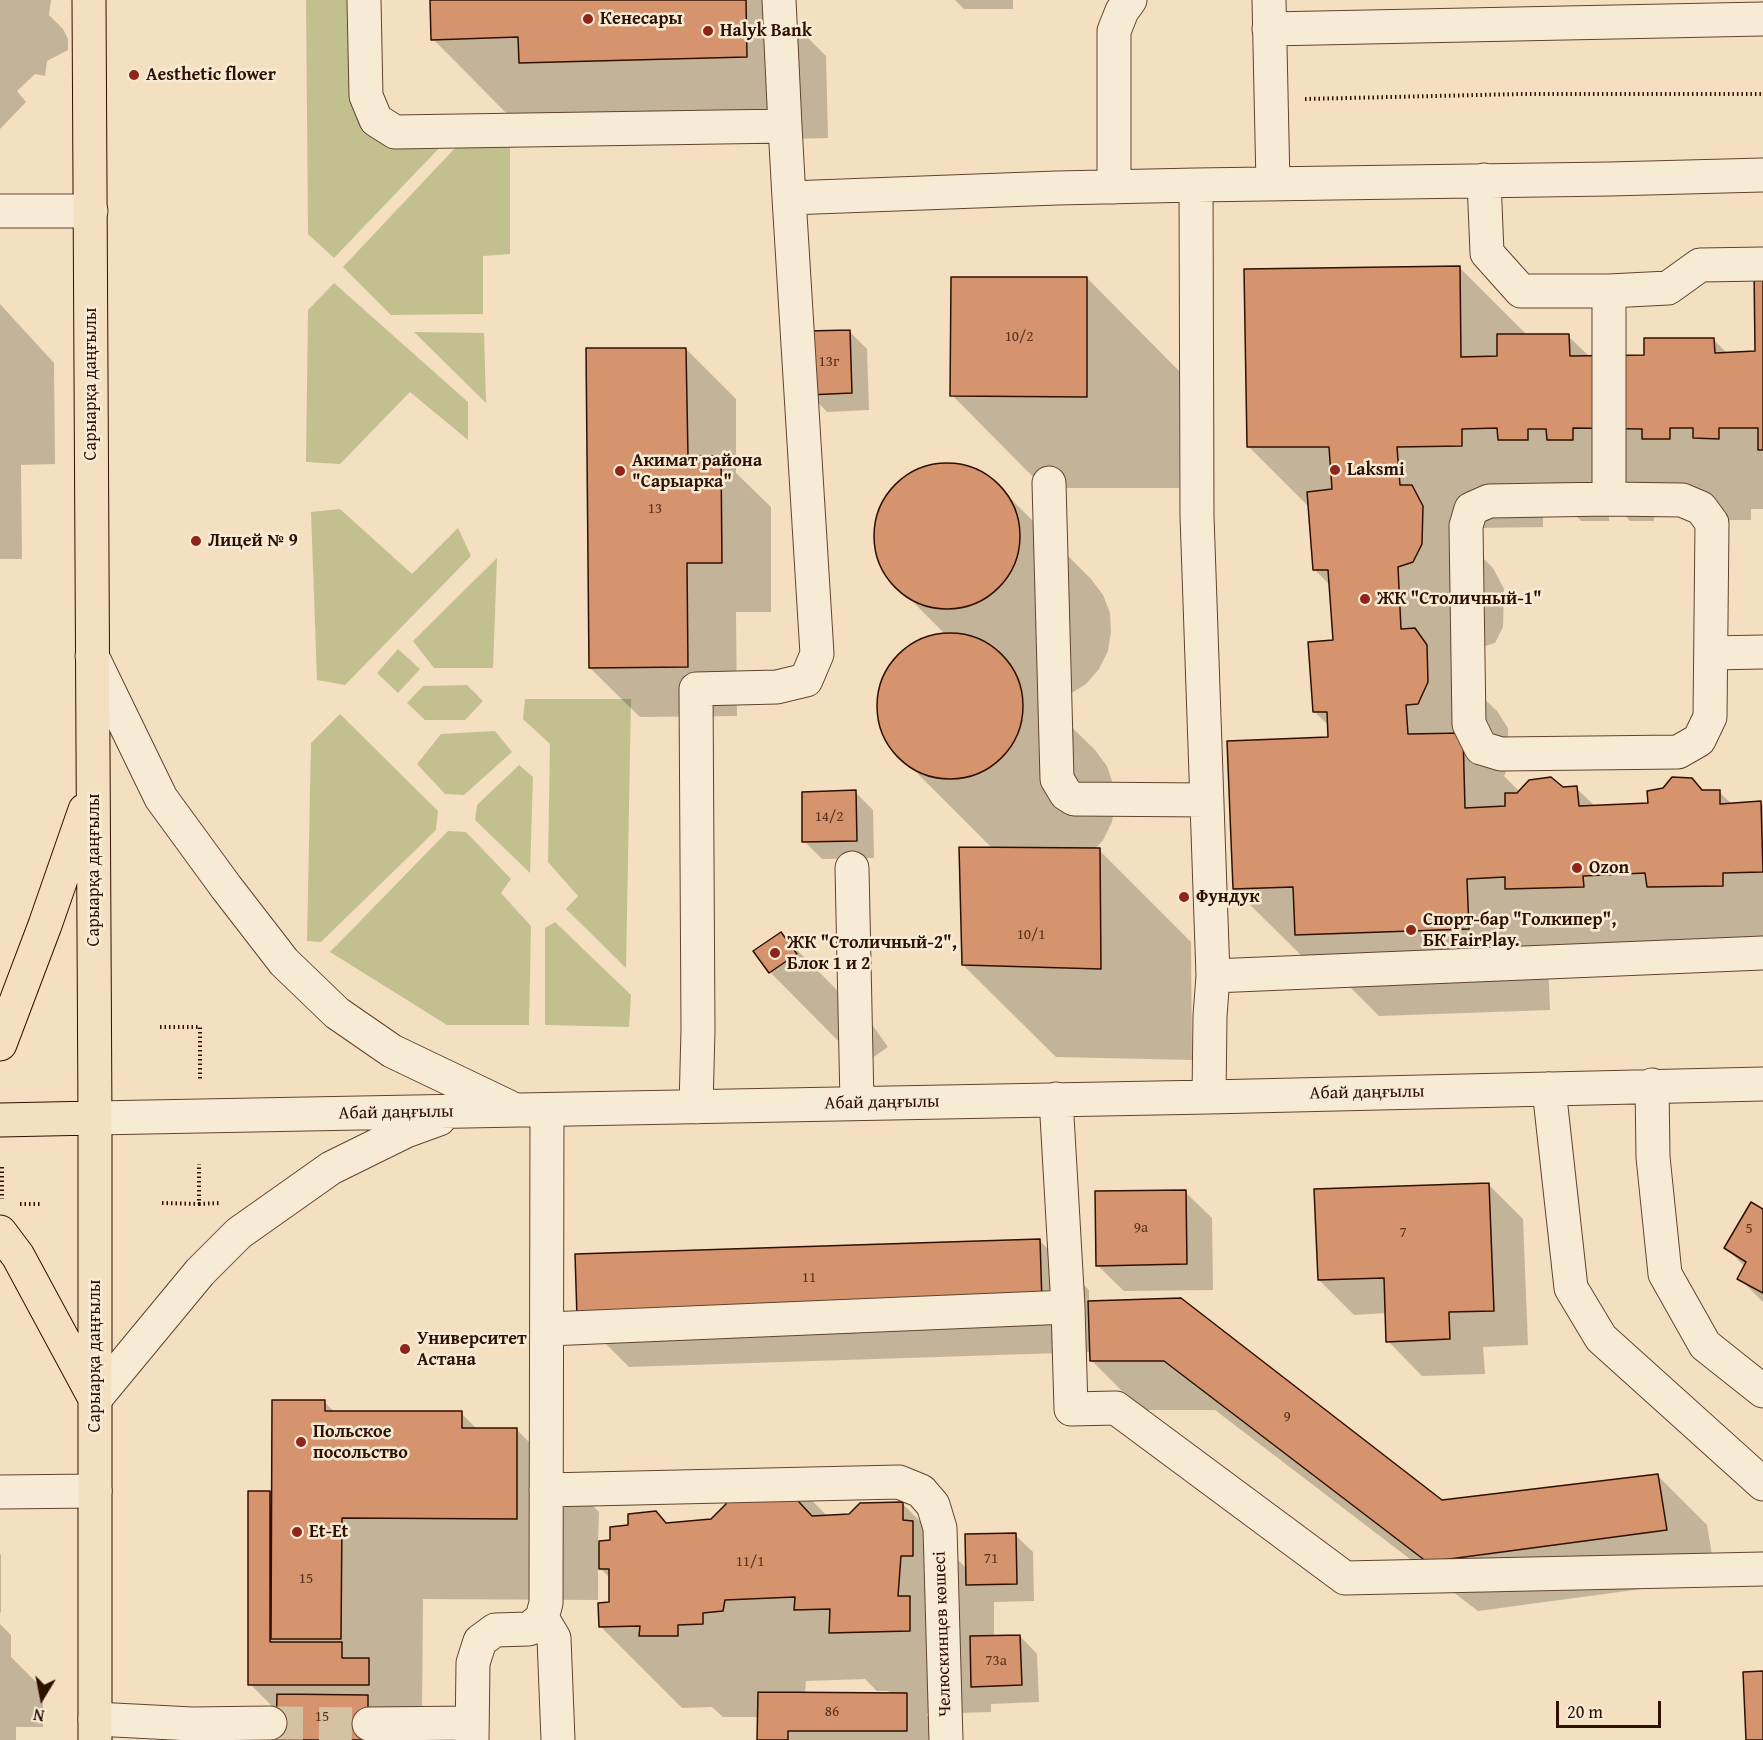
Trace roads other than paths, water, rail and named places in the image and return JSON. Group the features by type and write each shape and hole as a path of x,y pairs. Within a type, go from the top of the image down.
{"main road":[{"name":"Сарыарқа даңғылы","path":"89,0 95,1118 95,1729"},
{"path":"0,1044 45,925 93,786"},
{"name":"Абай даңғылы","path":"0,1120 95,1118"},
{"path":"5,1214 18,1256 95,1399"}],"street":[{"path":"364,0 366,96 376,120 395,132 784,126"},
{"path":"696,1107 698,1030 696,689 777,687 806,680 817,654 784,126 779,0"},
{"path":"1114,187 1114,31 1122,11 1130,0"},
{"path":"1273,184 1269,14 1763,19"},
{"path":"789,198 1196,185 1763,175"},
{"path":"1484,180 1487,253 1521,291 1668,288 1700,265 1763,264"},
{"path":"1196,185 1197,516 1213,976 1209,1097"},
{"path":"0,211 90,211"},
{"path":"1609,291 1609,499"},
{"path":"1048,483 1057,779 1066,794 1074,799 1206,789"},
{"path":"1609,499 1682,500 1701,508 1712,523 1712,653 1710,717 1699,740 1678,752 1501,754 1481,748 1469,724 1466,526 1471,509 1489,501 1609,499"},
{"path":"1712,653 1763,652"},
{"path":"92,656 161,798 284,962 337,1013 392,1051 532,1110 548,1329 546,1603 542,1618 529,1629 495,1630 480,1641 473,1663 472,1732 369,1724"},
{"path":"852,868 857,1103"},
{"path":"1213,976 1763,953"},
{"name":"Абай даңғылы","path":"95,1118 1763,1084"},
{"path":"1652,1085 1653,1157 1665,1274 1705,1345 1763,1392"},
{"path":"1549,1089 1571,1288 1601,1338 1763,1484"},
{"path":"1056,1099 1068,1307 1071,1409 1116,1408 1345,1578 1763,1569"},
{"path":"95,1399 200,1272 239,1233 331,1168 406,1131 458,1112"},
{"path":"548,1329 1068,1307"},
{"name":"Челюскинцев көшесі","path":"546,1490 899,1482 921,1491 933,1505 940,1528 946,1740"},
{"path":"0,1492 95,1491"},
{"path":"542,1618 554,1638 558,1740"},
{"path":"95,1729 270,1723"}],"tunnel":[{"path":"270,1723 369,1724"}],"place":[{"name":"Кенесары","path":"588,19"},
{"name":"Halyk Bank","path":"708,31"},
{"name":"Aesthetic flower","path":"134,75"},
{"name":"Laksmi","path":"1335,470"},
{"name":"Акимат района \"Сарыарка\"","path":"620,471"},
{"name":"Лицей № 9","path":"196,541"},
{"name":"ЖК \"Столичный-1\"","path":"1365,599"},
{"name":"Ozon","path":"1577,868"},
{"name":"Фундук","path":"1184,897"},
{"name":"Спорт-бар \"Голкипер\", БК FairPlay.","path":"1411,930"},
{"name":"ЖК \"Столичный-2\", Блок 1 и 2","path":"775,953"},
{"name":"Университет Астана","path":"405,1349"},
{"name":"Польское посольство","path":"301,1442"},
{"name":"Et-Et","path":"297,1532"}]}
